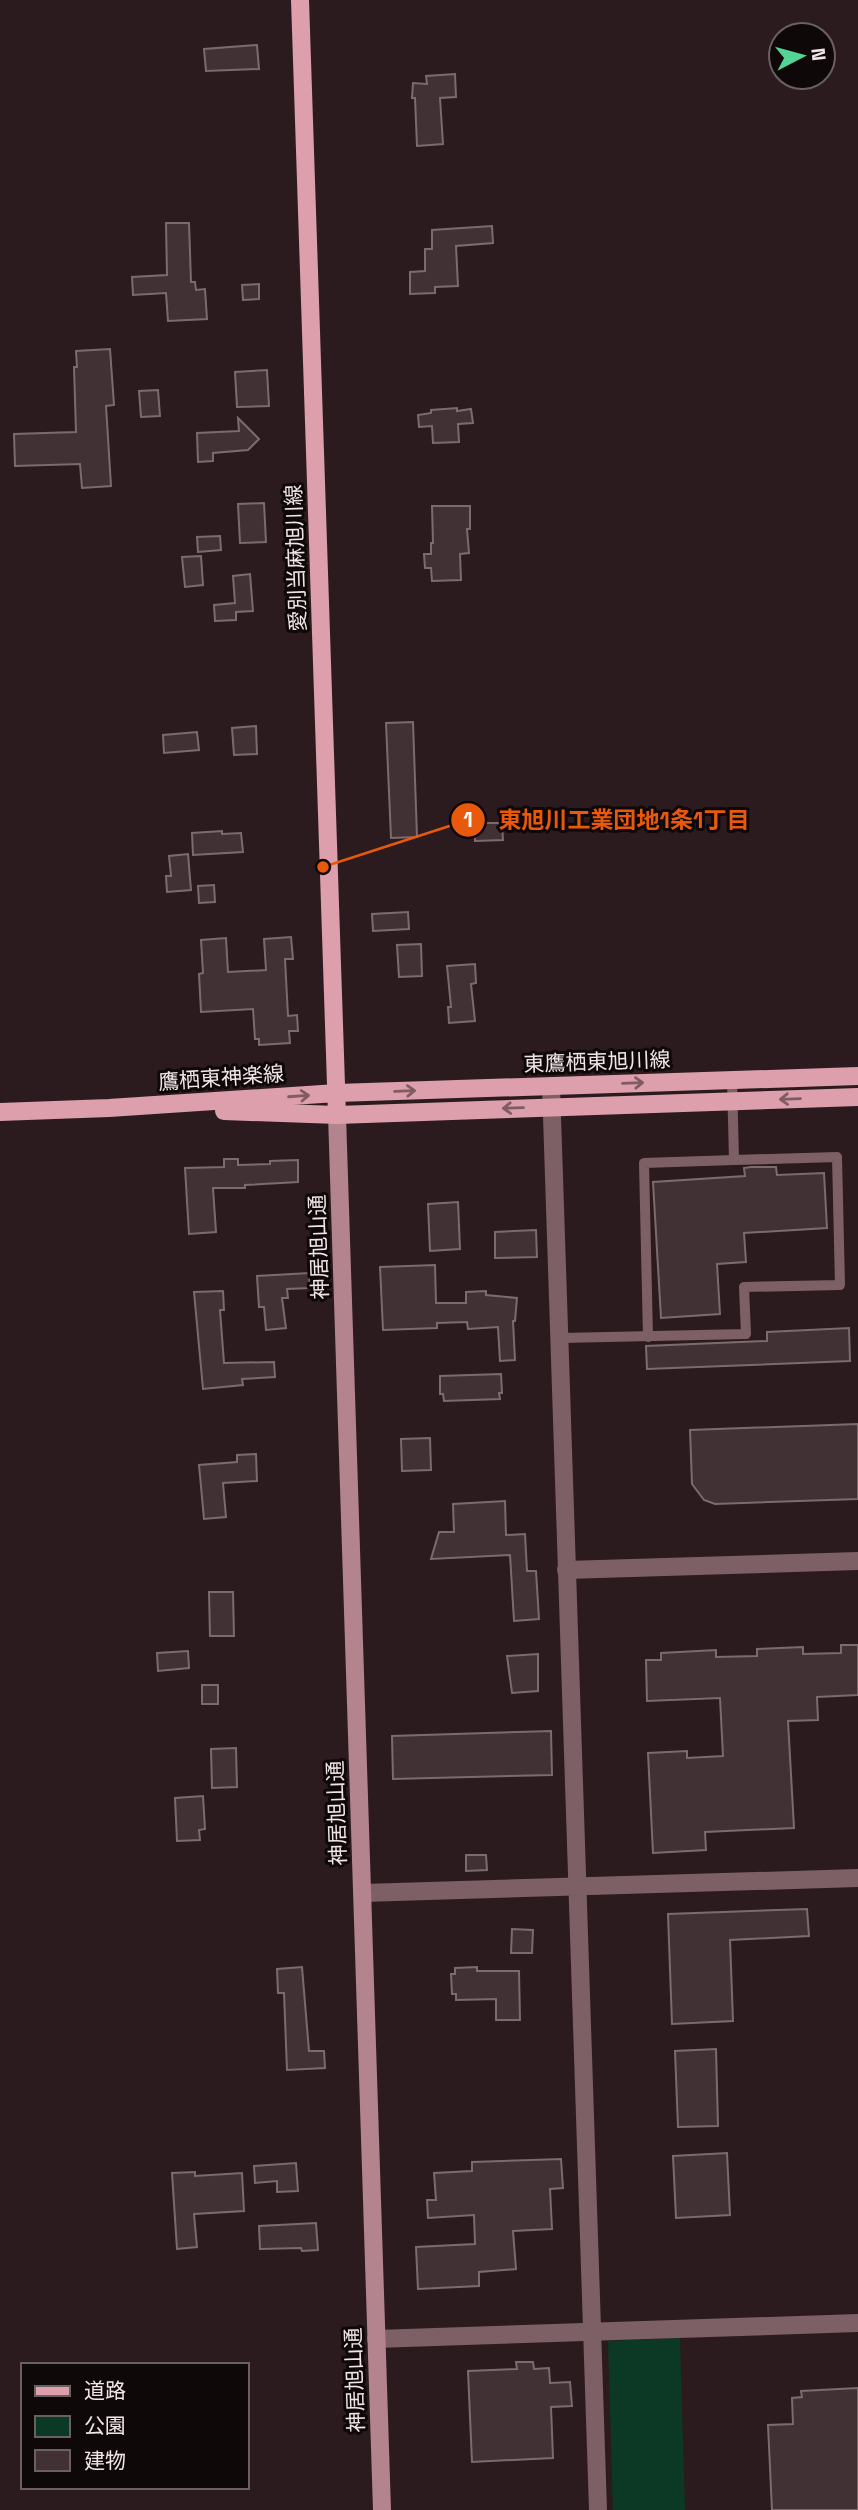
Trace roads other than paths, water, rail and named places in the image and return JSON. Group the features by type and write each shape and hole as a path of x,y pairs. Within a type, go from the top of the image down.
{"main road":[{"name":"愛別当麻旭川線","path":"300,0 337,1115"},
{"name":"東鷹栖東旭川線","path":"337,1093 858,1076"},
{"name":"鷹栖東神楽線","path":"0,1112 337,1093"},
{"name":"東鷹栖東旭川線","path":"337,1115 858,1097"},
{"name":"鷹栖東神楽線","path":"108,1108 337,1115"},
{"name":"神居旭山通","path":"337,1115 382,2510"}],"street":[{"path":"551,1086 598,2510"},
{"path":"566,1570 858,1561"},
{"path":"363,1893 858,1878"},
{"path":"376,2339 858,2323"}],"lane":[{"path":"732,1080 734,1160"},
{"path":"561,1338 648,1337 746,1334 744,1287 840,1285 837,1157 644,1163 648,1337"}],"place":[{"name":"東旭川工業団地1条1丁目","path":"323,867"}]}
